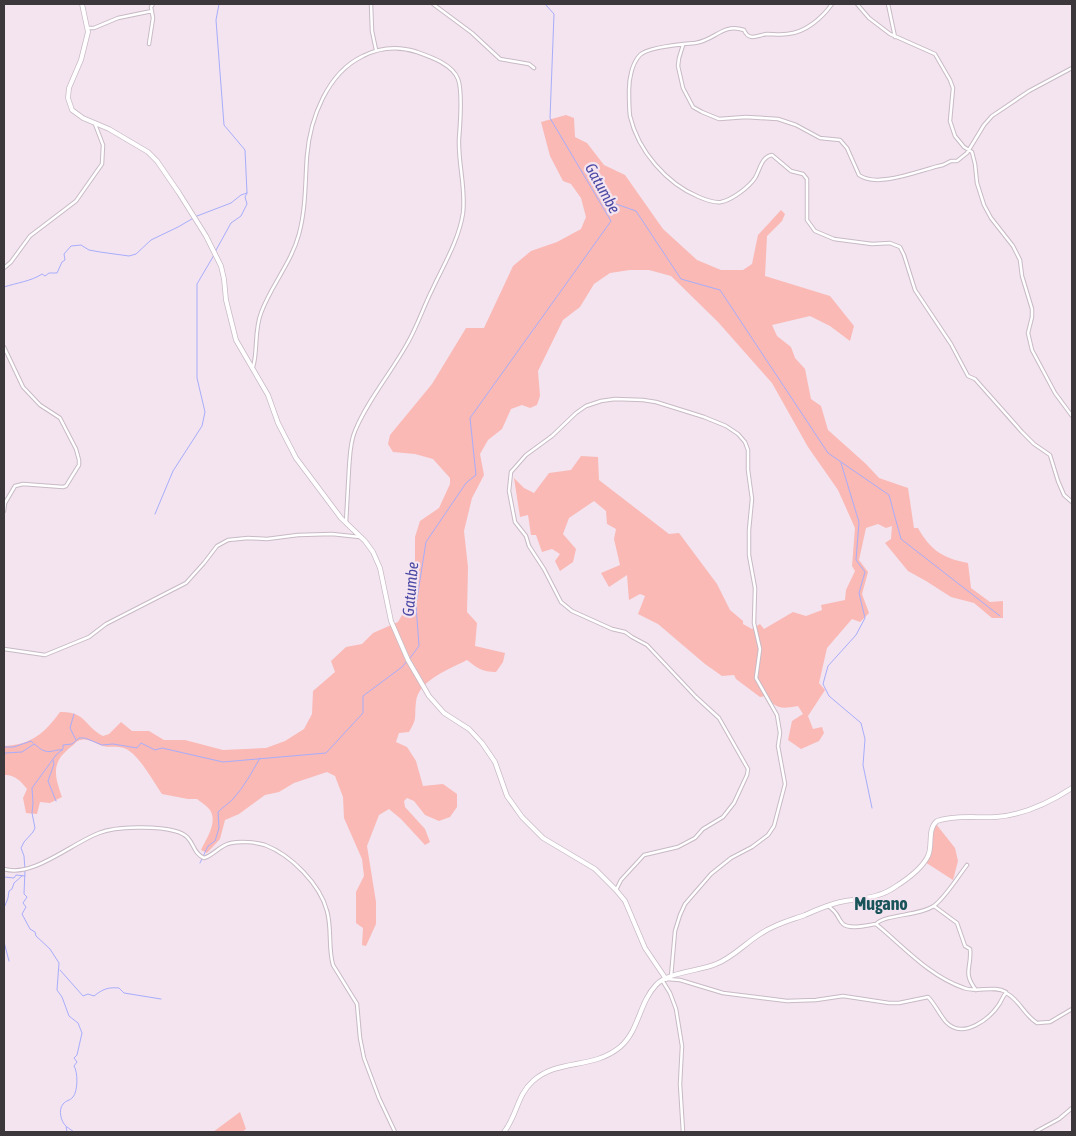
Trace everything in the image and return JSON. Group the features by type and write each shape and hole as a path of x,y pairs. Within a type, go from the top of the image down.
{"main road":[{"path":"82,4 88,28 81,60 72,77 68,98 72,110 83,118 148,152 157,161 179,193 204,231 217,256 223,273 226,300 234,335 268,395 278,423 292,451 346,524 369,546 376,558 388,611 405,653 432,700 444,713 473,733 482,743 495,762 507,796 522,817 544,838 596,869 616,890 625,902 645,948 664,979"},
{"path":"504,1132 513,1120 521,1096 526,1088 540,1076 553,1068 578,1065 598,1059 612,1052 625,1042 643,1004 656,984 664,979 720,963 748,941 766,930 841,902 872,898 895,887 924,862 930,850 932,827 937,821 1014,814 1042,805 1072,788"}],"street":[{"path":"149,44 153,4"},
{"path":"371,4 372,31 376,50"},
{"path":"433,4 472,33 500,60 529,64 534,68"},
{"path":"832,4 814,23 793,34 768,34 750,37 746,35 744,30 730,28 710,38 642,52 632,68 629,83 630,116 639,139 648,155 662,172 680,188 710,201 720,202 737,194 755,178 767,156 772,155 791,171 803,174 807,179 808,220 817,232 834,240 898,245 904,255 915,290 951,344 968,376 975,379 1036,446 1050,455 1064,495 1072,502"},
{"path":"857,4 874,22 895,37 929,50 937,56 952,86 950,121 955,136 972,152 984,206 1019,257 1023,280 1032,309 1028,333 1032,350 1055,393 1072,416"},
{"path":"888,4 895,37"},
{"path":"88,28 94,28 118,18 152,11"},
{"path":"683,45 679,58 680,76 683,88 694,107 714,118 778,119 796,125 820,138 840,140 847,148 857,173 863,178 885,179 957,161 967,154 990,118 1029,92 1072,68"},
{"path":"253,367 255,340 260,315 293,253 299,234 304,212 308,155 316,117 327,91 341,70 357,58 376,50 396,48 431,57 448,67 458,78 460,107 459,153 463,200 462,218 408,343 355,429 350,458 346,524"},
{"path":"4,268 11,262 30,236 76,201 93,179 104,160 103,145 95,124"},
{"path":"4,348 23,387 40,405 60,418 76,449 79,460 79,465 66,486 60,488 23,484 15,486 4,510"},
{"path":"616,890 622,880 644,855 678,847 695,838 703,829 723,817 734,803 748,769 719,718 696,697 647,645 625,632 612,629 572,611 561,602 544,569 529,546 524,533 515,522 509,491 511,472 515,465 552,436 576,413 600,400 615,399 656,402 704,417 732,430 747,446 752,499 749,555 755,588 754,623 760,649 756,678 776,715 780,733 778,746 785,780 774,826 768,835 752,847 731,858 711,874 685,904 675,931 671,976"},
{"path":"4,649 45,655 89,637 106,624 186,583 217,546 228,540 332,534 360,537"},
{"path":"4,869 24,868 49,860 96,834 109,830 153,827 172,830 188,836 198,856 204,858 225,845 235,843 264,845 279,852 307,876 322,896 328,912 331,958 357,1004 364,1058 382,1107 395,1132"},
{"path":"828,906 836,912 842,923 848,927 876,924 879,920 905,915 934,906 967,865"},
{"path":"934,906 957,923 964,946 970,949 971,957 967,974 977,990"},
{"path":"876,924 906,952 949,983 967,990 1003,990 1037,1023 1050,1022 1072,1009"},
{"path":"683,1132 680,1084 682,1046 676,1010 664,979 680,980 723,993 787,1001 816,1000 843,996 889,1003 928,997 950,1026 961,1030 980,1023 995,1009 1004,994 1008,993"},
{"path":"1035,1132 1059,1119 1072,1108"}],"shaded area":[{"path":"566,115 574,118 575,137 587,143 604,165 625,175 663,229 697,260 721,270 743,270 752,264 758,235 781,210 785,214 782,221 767,236 765,276 830,296 854,326 850,341 830,326 810,316 772,325 777,336 791,347 795,358 805,369 811,399 821,406 828,430 879,478 908,488 914,528 918,528 938,552 951,559 968,563 971,588 990,602 1003,601 1003,618 992,618 974,603 951,597 908,571 885,543 891,539 892,526 886,528 878,524 866,528 859,560 868,572 862,594 869,613 860,622 852,619 827,648 819,683 825,690 808,716 813,729 822,727 824,733 819,741 801,749 788,740 792,721 803,714 798,706 787,708 776,706 765,696 760,697 736,679 734,675 722,676 658,624 638,614 645,596 640,594 629,600 627,575 609,587 601,573 620,565 614,539 616,529 607,524 606,511 594,501 569,518 563,534 576,549 573,562 560,571 555,561 560,554 552,549 542,552 536,535 531,535 528,515 520,517 514,478 524,488 534,493 549,473 571,470 581,456 598,457 599,480 669,534 679,533 717,584 730,610 743,621 743,624 752,629 760,624 764,629 793,612 806,616 822,610 821,605 845,600 846,590 855,571 852,566 855,528 838,490 808,447 772,383 718,322 671,276 649,270 610,273 594,284 580,307 563,320 538,371 540,396 537,405 530,408 522,405 511,409 502,429 488,440 480,454 484,475 472,498 464,531 468,567 467,612 477,623 475,646 505,653 503,662 496,672 491,672 480,669 467,660 436,676 422,687 418,694 415,720 409,732 399,733 396,742 407,747 416,761 423,786 443,784 457,794 457,807 450,817 439,821 425,815 414,801 407,798 404,801 405,807 425,829 430,842 425,845 389,809 379,815 367,846 376,902 376,924 366,946 362,945 363,928 356,923 356,892 364,876 362,859 344,818 343,797 335,776 327,772 294,783 279,792 265,795 239,814 225,820 220,839 207,853 201,850 213,820 207,807 197,799 162,794 141,762 126,749 103,746 89,740 80,740 60,757 57,763 57,782 62,797 50,803 40,802 37,814 26,813 23,798 27,789 17,779 4,775 4,746 30,740 43,732 60,712 75,714 103,736 109,734 121,722 132,731 149,731 164,740 185,740 223,750 266,748 285,741 304,729 312,714 313,691 335,672 331,661 346,647 362,644 373,633 398,622 415,590 415,537 420,521 439,508 450,484 450,478 433,459 415,454 393,452 388,444 390,435 432,384 466,328 484,328 513,266 531,251 557,242 581,229 586,217 581,198 571,184 563,181 550,156 541,122"},
{"path":"936,824 955,848 958,861 953,880 925,862 930,853 933,828"},
{"path":"240,1112 246,1129 242,1132 213,1132"}],"waterway":[{"path":"215,252 231,223 241,216 247,204 245,197 247,193 245,150 224,125 216,20 219,4"},
{"name":"Gatumbe","path":"410,658 419,646 416,605 426,542 466,483 476,475 470,418 611,221 550,118 554,14 545,4"},
{"path":"4,287 42,274 45,276 49,273 57,273 62,262 65,260 64,254 71,246 81,245 89,250 129,256 136,254 151,240 197,216 231,203 247,193"},
{"path":"599,198 636,211 681,279 720,290 828,453 889,495 901,539 1000,616"},
{"path":"155,514 173,471 202,426 205,412 197,378 197,284 214,255"},
{"path":"841,463 859,522 856,560 865,572 859,593 865,618 856,635 828,666 823,684 829,696 861,723 865,739 863,765 872,808"},
{"name":"Gatumbe","path":"67,1132 60,1113 64,1103 75,1094 77,1077 74,1066 77,1062 74,1058 77,1055 82,1033 78,1023 69,1016 62,997 57,990 59,963 50,949 30,929 22,914 26,907 23,903 27,897 24,894 25,870 24,856 21,848 35,828 32,813 32,788 56,755 63,749 63,745 72,744 79,738 85,738 102,745 113,744 137,748 141,743 155,750 162,748 223,762 326,753 363,713 363,696 402,667 407,661"},
{"path":"74,714 70,728 76,740"},
{"path":"4,747 14,747 31,741 33,743"},
{"path":"4,758 5,753 22,752 34,744 42,750 62,750"},
{"path":"200,863 208,846 215,841 219,828 218,812 237,794 260,758"},
{"path":"53,760 54,764 48,781 56,801"},
{"path":"4,908 9,891 22,876"},
{"path":"4,877 25,876"},
{"path":"4,912 4,919"},
{"path":"4,942 9,961"},
{"path":"60,970 83,996 88,994 94,996 106,989 119,988 124,993 161,999"},
{"name":"Gatumbe","path":"67,1127 74,1132"}],"district":[{"name":"Mugano","path":"881,904"}]}
